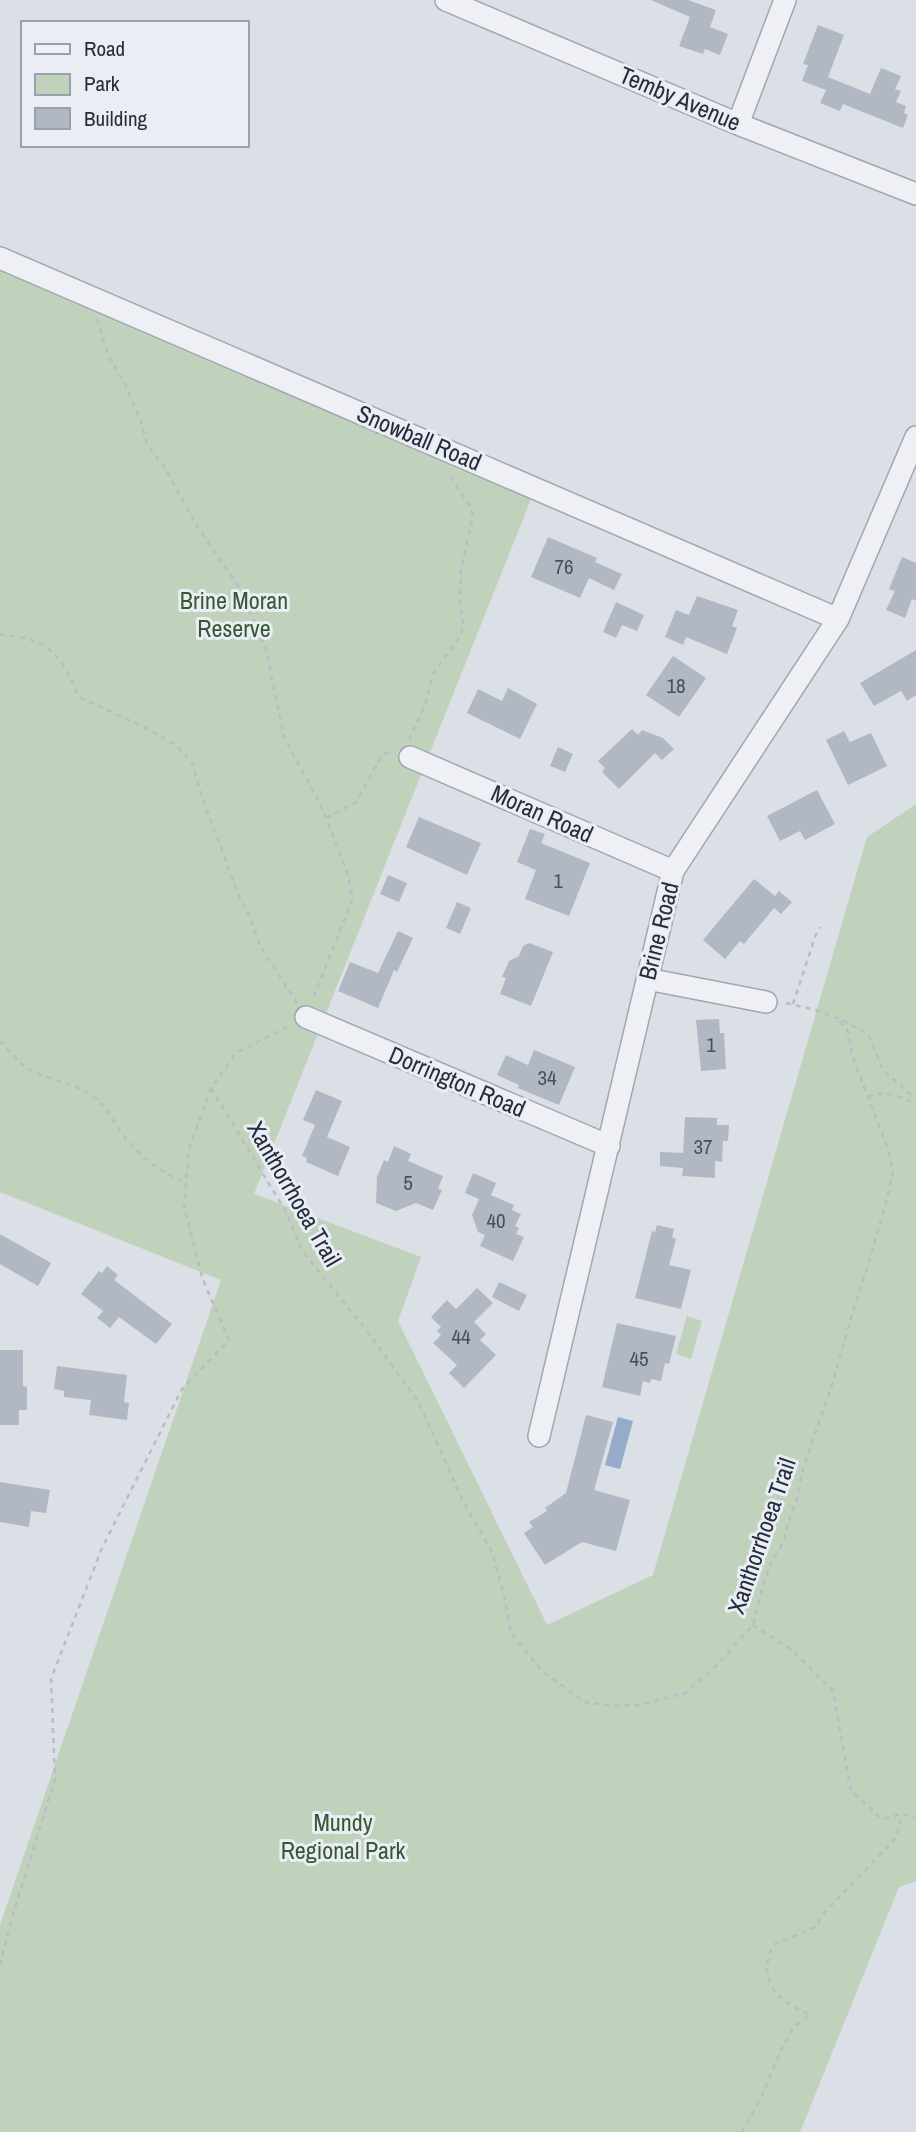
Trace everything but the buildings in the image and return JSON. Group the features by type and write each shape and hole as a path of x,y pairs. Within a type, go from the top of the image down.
{"street":[{"name":"Temby Avenue","path":"446,0 738,124 916,194"},
{"path":"738,124 785,0"},
{"name":"Snowball Road","path":"0,258 838,619"},
{"name":"Brine Road","path":"539,1436 673,871 838,619 916,437"},
{"name":"Moran Road","path":"411,757 673,871"},
{"path":"647,979 766,1002"},
{"name":"Dorrington Road","path":"306,1017 609,1146"}],"path":[{"path":"0,1965 55,1779 51,1679 102,1548 182,1389 229,1340 203,1280 184,1207 189,1149 211,1088 236,1053 306,1017 353,898 346,869 326,818 284,737 265,649 238,586 197,526 165,468 147,444 126,386 108,355 97,320 105,303"},
{"path":"411,757 408,743 425,705 433,674 464,626 460,603 461,569 473,516 470,506 443,467"},
{"path":"0,634 38,642 58,657 71,677 79,697 150,730 177,746 192,763 202,797 260,946 306,1017"},
{"path":"326,818 356,802 382,755 397,749 411,757"},
{"path":"793,1004 820,927"},
{"path":"766,1002 793,1004 836,1018 868,1034 883,1070 916,1101"},
{"name":"Xanthorrhoea Trail","path":"211,1088 286,1212 303,1252 367,1331 418,1401 464,1503 492,1552 511,1633 543,1672 585,1702 614,1706 638,1705 685,1693 716,1666 753,1625 763,1584 784,1541 803,1469 868,1266 892,1171 887,1146 853,1058 847,1029 836,1018"},
{"path":"0,1041 22,1065 89,1093 106,1108 132,1146 154,1166 186,1182"},
{"path":"868,1097 887,1092 916,1101"},
{"path":"753,1625 792,1650 833,1691 851,1791 882,1819 902,1814 916,1816"},
{"path":"742,2132 793,2028 810,2014 781,1999 768,1980 766,1958 772,1945 815,1927 825,1912 896,1838 902,1814"}],"green space":[{"name":"Mundy Regional Park","path":"0,258 535,489 254,1194 421,1257 398,1321 547,1625 653,1575 867,837 916,804 916,1881 899,1887 800,2132 0,2132 0,1925 221,1280 0,1192"},
{"path":"687,1316 702,1321 691,1359 676,1354"}],"water":[{"path":"618,1417 633,1421 620,1469 605,1465"}],"park label":[{"name":"Brine Moran Reserve","path":"234,615"}]}
